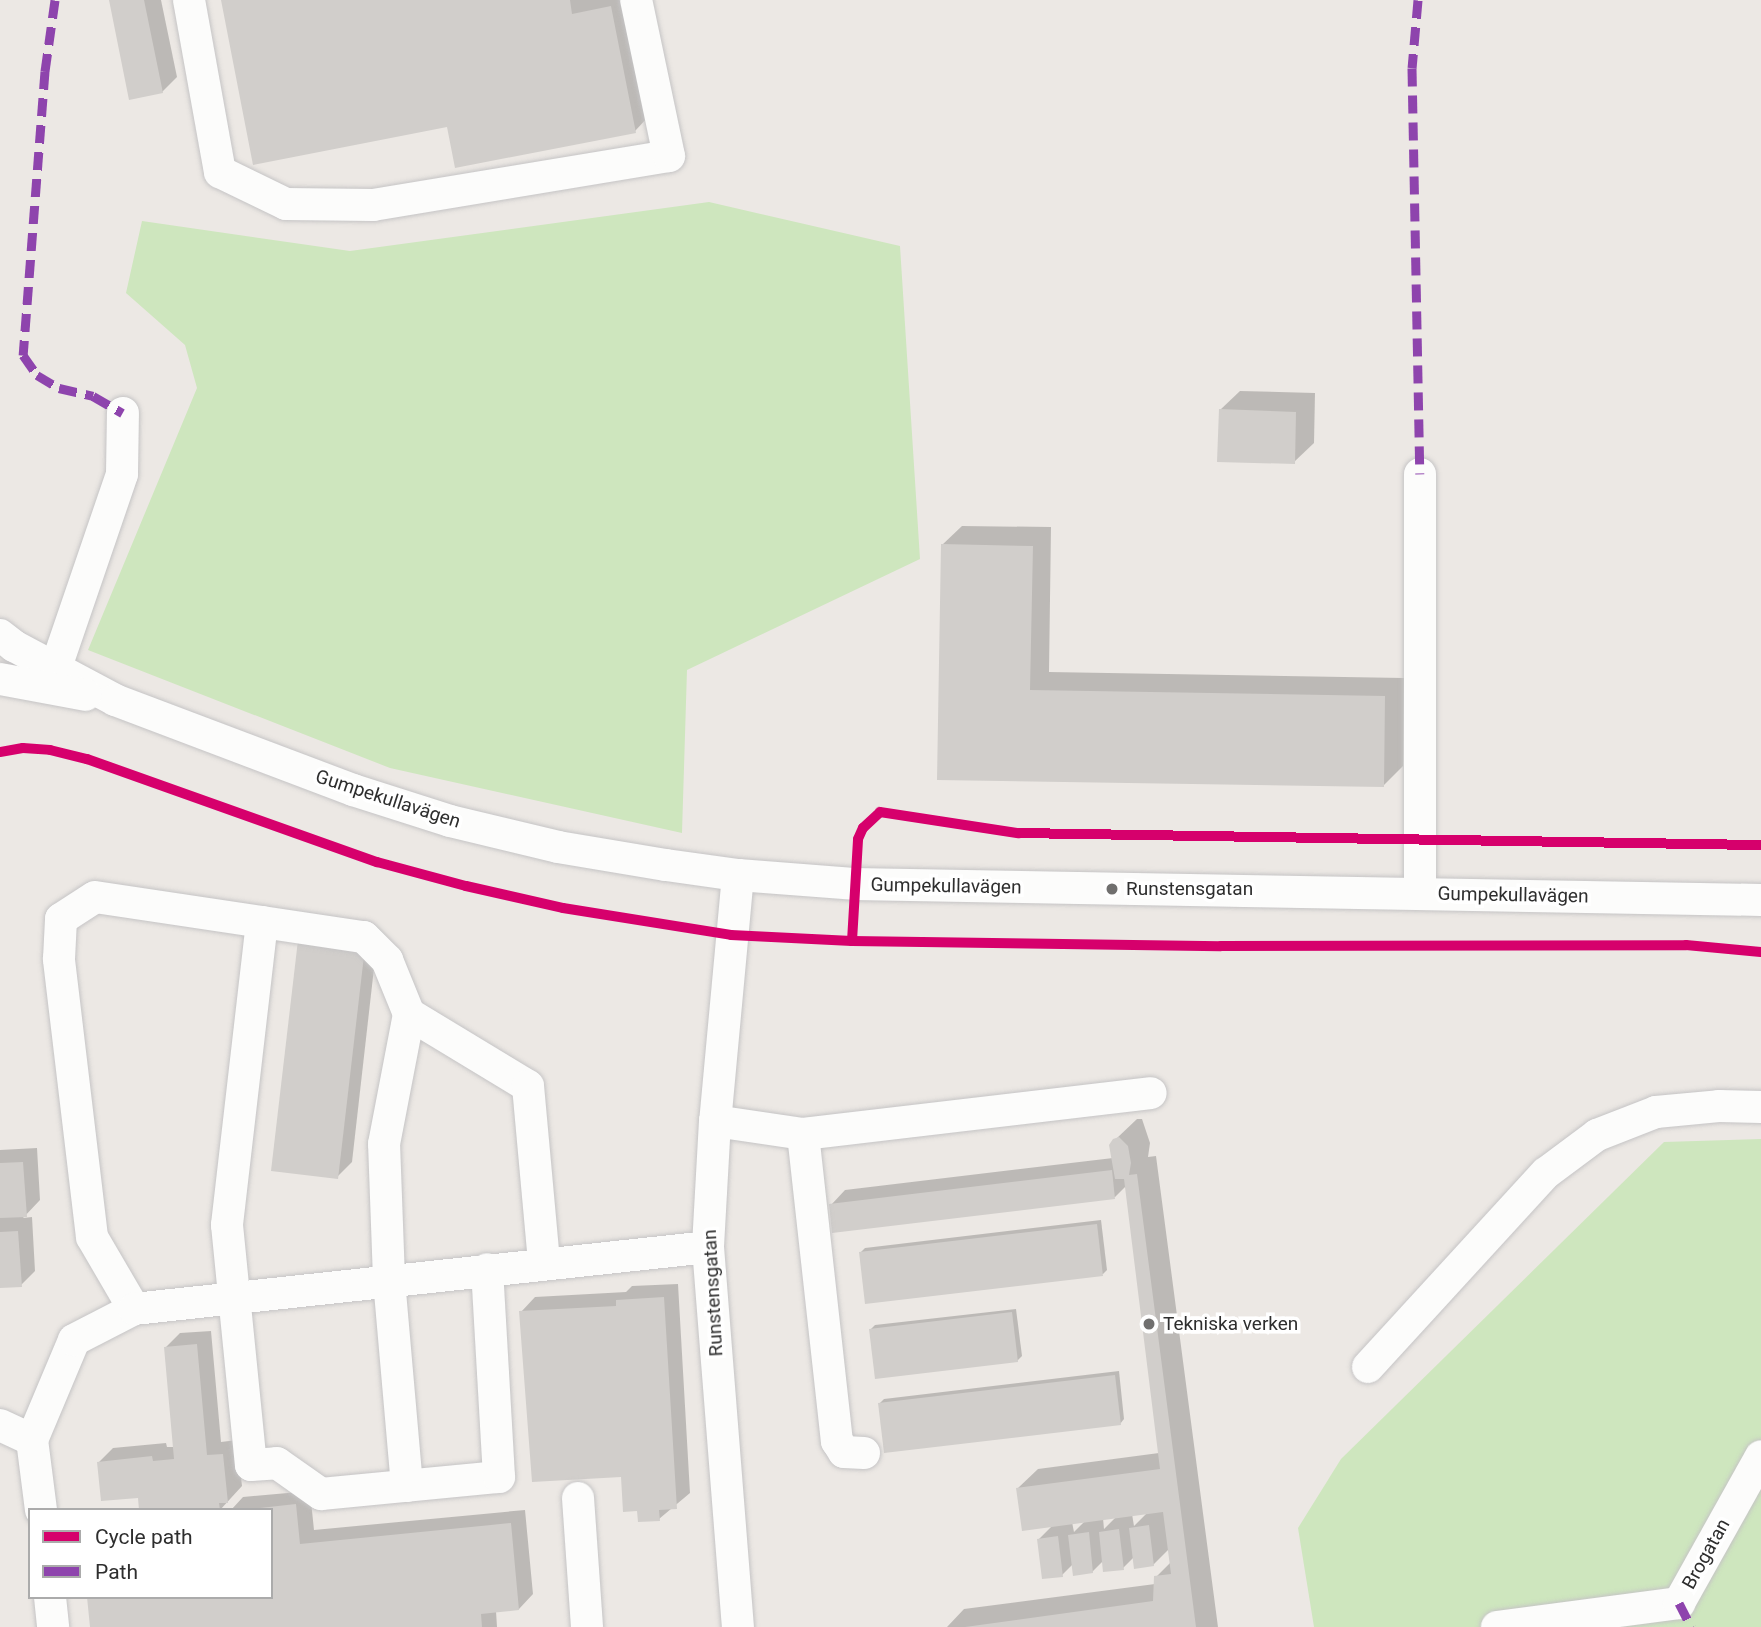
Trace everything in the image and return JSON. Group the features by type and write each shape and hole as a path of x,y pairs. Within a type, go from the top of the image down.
{"street":[{"path":"189,0 220,172 286,204 373,205 668,156 636,0"},
{"path":"56,667 122,474 123,413"},
{"path":"1420,474 1420,894"},
{"name":"Gumpekullavägen","path":"0,635 13,646 115,700 353,790 450,821 558,848 738,875 854,884 1761,900"},
{"name":"Gumpekullavägen","path":"0,679 115,700"},
{"name":"Runstensgatan","path":"738,875 715,1121 708,1247 738,1627"},
{"path":"134,1309 92,1237 59,960 61,919 95,897 364,937 387,960 409,1014 384,1144 389,1279 408,1486"},
{"path":"262,922 226,1225 251,1465 277,1463 321,1494 499,1477 487,1269"},
{"path":"409,1014 528,1086 544,1262"},
{"path":"715,1121 803,1134 1151,1093"},
{"path":"1368,1367 1546,1173 1597,1135 1656,1112 1719,1106 1761,1107"},
{"path":"803,1134 838,1441 844,1452 864,1453"},
{"path":"41,1508 32,1440 74,1340 134,1309 544,1262 708,1247"},
{"path":"0,1425 32,1440"},
{"name":"Brogatan","path":"1497,1627 1679,1603 1761,1456"},
{"path":"579,1499 587,1627"},
{"path":"50,1599 52,1627"}],"green space":[{"path":"709,202 900,246 920,559 687,670 682,833 390,768 88,650 197,388 185,345 126,293 142,221 350,251"},
{"path":"1761,1139 1761,1627 1314,1627 1298,1528 1341,1459 1664,1142"}],"building":[{"path":"109,0 144,0 163,93 129,100"},
{"path":"221,0 570,0 572,14 611,6 636,133 455,168 447,127 253,165"},
{"path":"1219,409 1296,412 1295,464 1217,462"},
{"path":"941,544 1033,546 1030,690 1385,696 1384,787 937,780"},
{"path":"298,940 365,947 338,1179 271,1171"},
{"name":"Tekniska verken","path":"1119,1137 1128,1146 1131,1163 1129,1175 1137,1174 1196,1627 965,1627 1153,1601 1154,1576 1171,1574 1163,1512 1022,1531 1016,1488 1160,1469 1124,1179 1115,1179 1109,1145 1113,1139"},
{"path":"23,1162 27,1217 0,1218 0,1163"},
{"path":"1112,1170 1115,1199 832,1233 829,1204"},
{"path":"1097,1224 1103,1276 865,1304 859,1252"},
{"path":"18,1231 22,1287 0,1288 0,1232"},
{"path":"664,1297 677,1509 659,1510 660,1521 638,1522 637,1511 623,1512 621,1477 532,1482 519,1311 616,1306 616,1300"},
{"path":"1012,1312 1018,1362 875,1379 869,1329"},
{"path":"197,1344 207,1455 223,1454 228,1503 219,1503 220,1508 139,1508 138,1498 101,1501 97,1462 152,1456 153,1461 174,1459 164,1347"},
{"path":"1115,1375 1121,1425 884,1453 878,1403"},
{"path":"296,1504 300,1544 511,1523 519,1610 481,1614 482,1627 90,1627 87,1599 273,1599 273,1508 260,1508"},
{"path":"1149,1525 1154,1566 1134,1569 1129,1528"},
{"path":"1119,1529 1124,1570 1103,1572 1099,1532"},
{"path":"1089,1532 1093,1573 1073,1576 1068,1535"},
{"path":"1058,1536 1063,1577 1042,1579 1037,1539"}],"marked path":[{"path":"55,0 45,71 23,355 37,375 59,388 93,396 123,413"},
{"path":"1418,0 1412,68 1420,474"},
{"path":"1679,1603 1691,1627"}],"cycle path":[{"path":"0,752 23,748 50,750 87,759 377,862 466,886 563,908 731,935 852,941 1221,946 1686,945 1761,952"},
{"path":"852,941 858,839 863,828 880,812 1018,833 1761,845"}],"place":[{"name":"Runstensgatan","path":"1112,889"},
{"name":"Tekniska verken","path":"1149,1324"}]}
